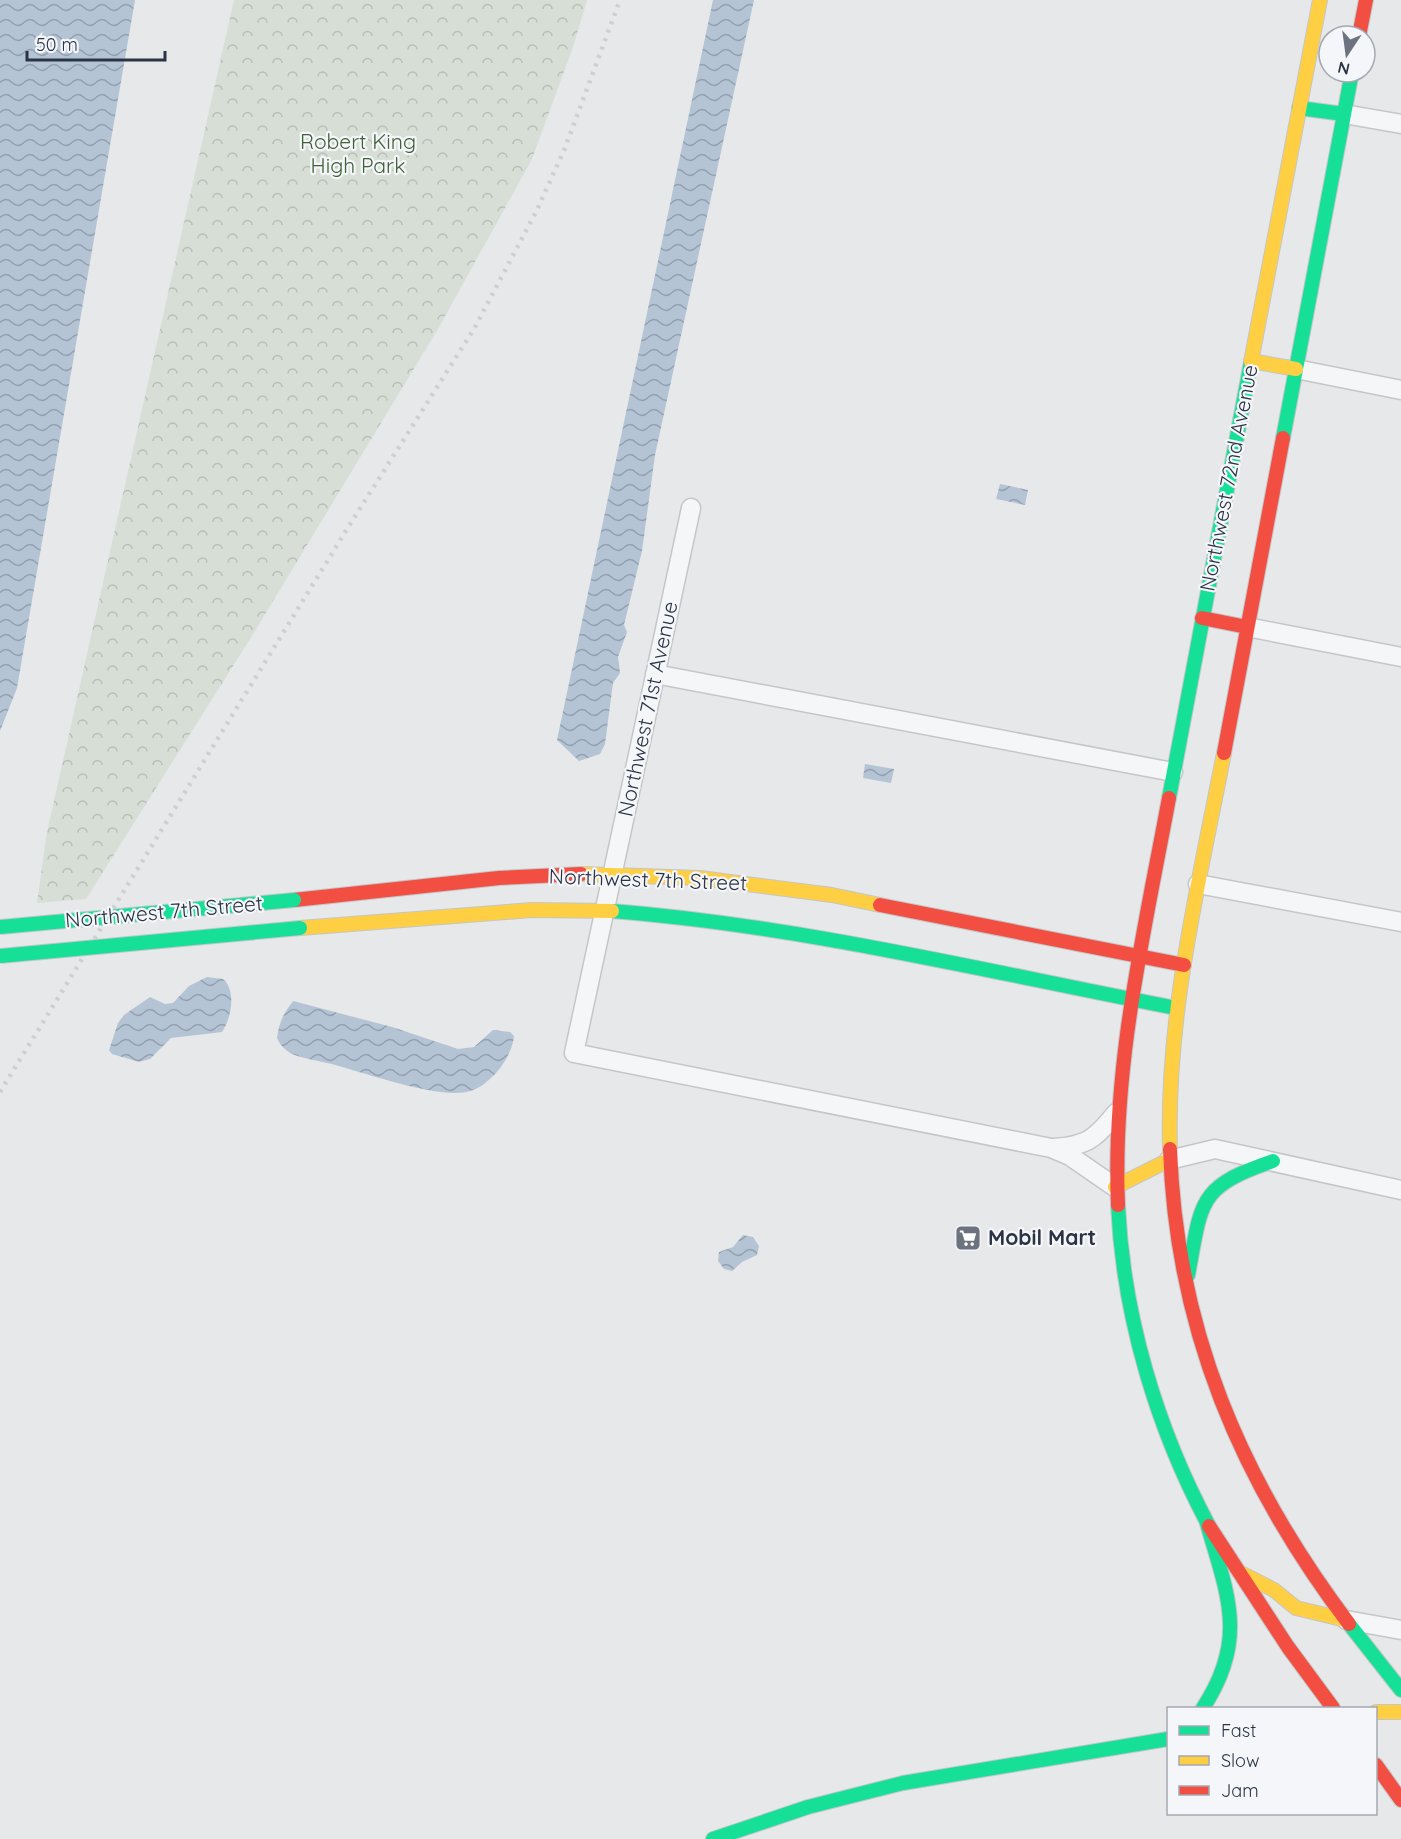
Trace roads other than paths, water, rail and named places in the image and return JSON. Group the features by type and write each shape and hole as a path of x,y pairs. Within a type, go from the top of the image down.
{"main road":[{"name":"Northwest 72nd Avenue","path":"1206,1520 1156,1406 1138,1344 1120,1252 1115,1187 1116,1113 1131,999 1320,0"},
{"path":"1361,24 1366,0"},
{"path":"1350,84 1176,1008 1168,1112 1169,1161 1185,1284 1216,1392 1286,1532 1346,1620 1401,1690"},
{"path":"1299,108 1344,114"},
{"path":"1251,361 1296,369"},
{"path":"1202,618 1247,627"},
{"name":"Northwest 7th Street","path":"0,927 294,900 499,878 613,874 700,878 767,885 1184,965"},
{"name":"Northwest 7th Street","path":"0,956 464,913 605,910 753,927 1176,1008"},
{"path":"1115,1187 1169,1161"},
{"path":"1185,1284 1204,1207 1212,1191 1234,1175 1273,1161"},
{"path":"1206,1520 1236,1571 1312,1684 1332,1707"},
{"path":"1204,1707 1226,1671 1232,1638 1229,1607 1206,1520"},
{"path":"1236,1571 1274,1590 1296,1608 1346,1620"},
{"path":"1377,1712 1401,1712"},
{"path":"713,1839 789,1812 876,1789 945,1774 1167,1739"},
{"path":"1377,1767 1401,1800"}],"street":[{"path":"1344,114 1401,124"},
{"path":"1296,369 1401,390"},
{"name":"Northwest 71st Avenue","path":"690,508 574,1053 1052,1148"},
{"path":"1247,627 1401,657"},
{"path":"655,674 1173,772"},
{"path":"1198,884 1401,922"},
{"path":"1052,1148 1074,1146 1092,1139 1116,1113"},
{"path":"1052,1148 1070,1156 1115,1187"},
{"path":"1169,1161 1215,1149 1401,1190"},
{"path":"1346,1620 1401,1630"}],"water":[{"path":"0,0 135,0 17,688 0,731"},
{"path":"713,0 754,0 655,455 642,551 624,625 627,632 618,657 620,673 613,683 605,744 600,754 579,761 557,740"},
{"path":"1000,484 1028,490 1025,505 996,499"},
{"path":"865,764 894,769 891,783 863,778"},
{"path":"207,977 223,979 230,991 230,1013 222,1032 171,1038 150,1059 139,1062 112,1054 109,1050 118,1023 124,1015 150,997 165,1004 173,1003 189,986"},
{"path":"293,1001 392,1027 458,1049 474,1047 493,1030 510,1032 514,1036 504,1062 483,1085 466,1092 437,1091 400,1084 292,1054 281,1045 277,1038 282,1018"},
{"path":"743,1235 753,1237 759,1246 757,1255 742,1262 732,1271 724,1269 718,1261 719,1252 733,1247"}],"railway":[{"path":"0,1092 352,521 474,329 537,210 565,148 620,0"}],"place":[{"name":"Mobil Mart","path":"968,1238"}],"park label":[{"name":"Robert King High Park","path":"358,154"}]}
